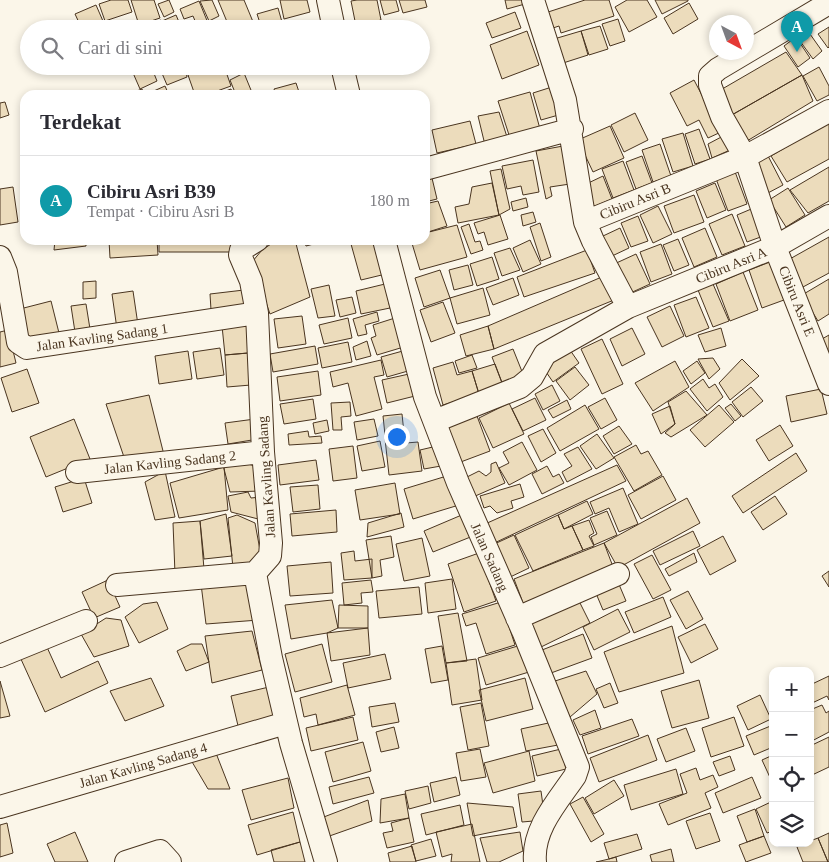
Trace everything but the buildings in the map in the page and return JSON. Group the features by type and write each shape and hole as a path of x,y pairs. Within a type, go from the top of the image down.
{"street":[{"path":"328,0 332,20"},
{"name":"Cibiru Asri B","path":"533,0 565,100 572,129 585,222 744,157 829,111"},
{"path":"775,247 744,157 722,117 710,85 710,76 718,69 829,3"},
{"path":"344,75 348,90"},
{"path":"430,168 572,129"},
{"name":"Cibiru Asri A","path":"435,421 520,387 532,377 544,354 628,306 775,247 829,216"},
{"path":"585,222 593,241 628,306"},
{"name":"Jalan Kavling Sadang","path":"248,245 241,250 240,255 251,281 257,313 263,452 271,543 270,556 255,573"},
{"name":"Jalan Sadang","path":"385,245 425,397 458,483 517,618 578,767 575,776 543,822 537,841 535,862"},
{"name":"Cibiru Asri E","path":"775,247 820,330 829,384"},
{"name":"Jalan Kavling Sadang 1","path":"3,265 18,342 27,348 257,313"},
{"name":"Jalan Kavling Sadang 2","path":"77,472 263,452"},
{"path":"117,585 255,573 271,658 286,723 326,862"},
{"path":"517,618 618,574"},
{"path":"0,656 86,622"},
{"name":"Jalan Kavling Sadang 4","path":"0,807 286,723"},
{"path":"126,862 160,851 170,862"}],"place":[{"name":"Cibiru Asri B39","path":"797,52"}]}
